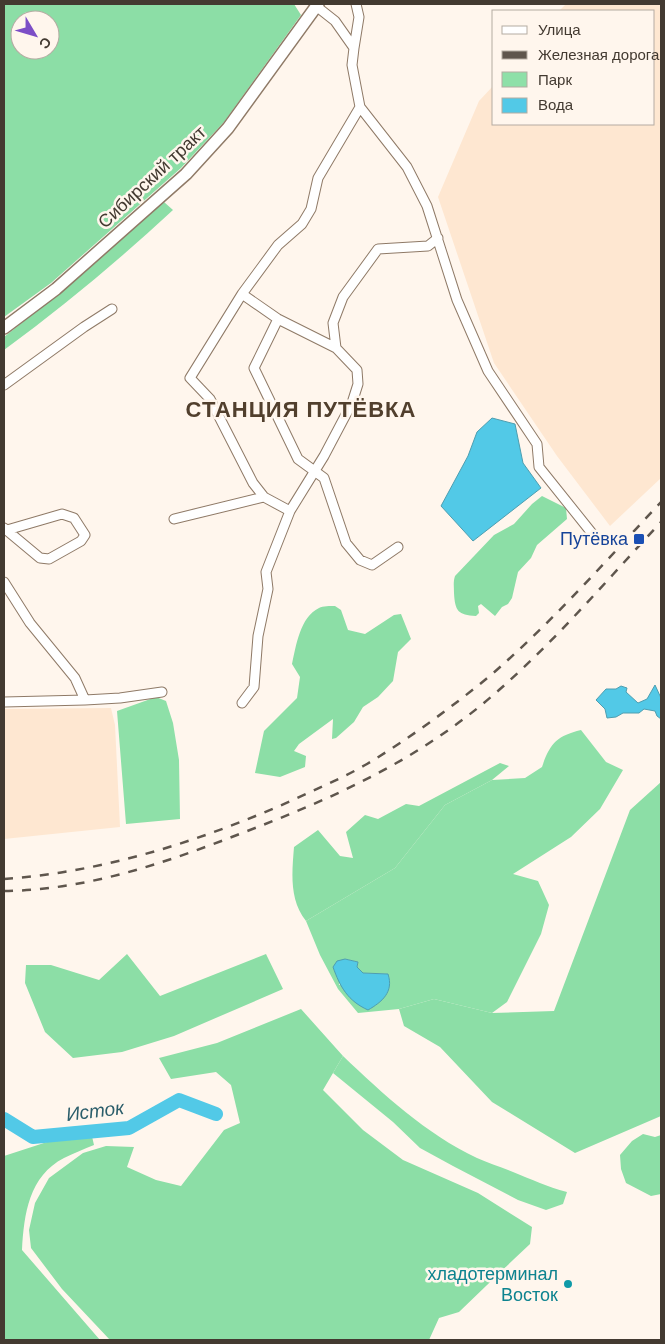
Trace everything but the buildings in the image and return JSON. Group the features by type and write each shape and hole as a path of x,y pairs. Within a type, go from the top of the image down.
{"main road":[{"name":"Сибирский тракт","path":"4,328 56,289 186,174 228,128 317,5"}],"street":[{"path":"356,4 359,17 352,65 360,107 407,167 427,206 457,300 488,371 537,444 539,467 596,537"},
{"path":"317,5 335,20 354,48"},
{"path":"290,510 264,497 253,483 210,399 190,378 242,294 278,245 302,224 311,210 318,178 360,107"},
{"path":"336,348 333,323 343,296 378,249 428,246 438,238"},
{"path":"242,294 278,319 336,348 357,370 358,384 352,403 337,433 290,510 266,572 268,589 258,636 254,687 242,703"},
{"path":"4,385 112,309"},
{"path":"278,319 254,368 298,459 324,478 346,543 360,560 372,565 398,548"},
{"path":"174,519 264,497"},
{"path":"62,514 74,518 85,535 82,541 49,560 45,560 40,558 6,529 62,514"},
{"path":"4,582 37,633 75,678 85,700"},
{"path":"4,702 120,698 162,692"}],"shaded area":[{"path":"566,4 661,4 661,478 610,526 557,456 494,363 438,197 479,101 492,87 492,125 655,125 655,10 560,10"},
{"path":"111,708 115,725 120,827 4,839 4,709"}],"green space":[{"path":"4,4 294,4 301,15 224,122 181,168 51,283 4,317"},
{"path":"164,202 173,210 90,283 4,350 4,337 72,283"},
{"path":"542,496 566,508 567,519 537,545 531,558 518,572 512,598 495,616 481,604 478,606 479,613 476,616 461,613 455,604 455,576 494,535 514,524"},
{"path":"335,606 341,610 348,630 365,634 394,615 401,614 411,639 398,652 393,681 378,697 363,707 354,722 336,738 332,739 333,719 299,744 294,751 306,756 305,767 280,777 255,773 264,731 297,698 300,677 292,664 303,625 307,618 319,608"},
{"path":"156,697 166,701 173,723 179,760 180,819 126,824 117,711"},
{"path":"581,730 606,762 623,770 600,809 571,837 513,874 538,881 549,905 541,934 507,1002 492,1013 434,999 399,1009 358,1013 338,989 320,955 306,921 395,868 445,805 492,780 525,778 542,767 548,752 560,738","holes":["345,959 358,962 357,967 363,973 388,974 339,985"]},
{"path":"500,763 509,766 492,780 445,805 395,868 306,921 294,895 292,876 294,847 318,830 340,856 353,858 346,832 365,815 378,819 406,804 419,806"},
{"path":"661,782 661,1116 575,1153 492,1102 440,1047 404,1026 399,1009 434,999 492,1013 554,1011 630,810"},
{"path":"127,954 160,996 266,954 283,989 174,1036 122,1052 73,1058 45,1032 25,983 26,965 51,965 99,980"},
{"path":"301,1009 343,1056 323,1090 363,1130 403,1160 478,1193 532,1227 530,1244 459,1312 439,1318 429,1340 110,1340 62,1289 31,1248 29,1230 35,1203 49,1178 83,1153 106,1146 134,1147 127,1167 156,1180 181,1186 224,1130 240,1123 231,1085 216,1072 171,1079 159,1058 217,1043"},
{"path":"343,1056 390,1099 440,1137 481,1160 567,1192 563,1204 546,1210 518,1200 420,1148 393,1122 333,1073"},
{"path":"90,1128 94,1145 64,1158 52,1166 36,1186 24,1223 22,1250 100,1340 4,1340 4,1156"},
{"path":"643,1134 655,1137 661,1135 661,1194 651,1196 626,1183 621,1169 620,1155 632,1141"}],"water":[{"path":"492,418 515,424 523,463 541,488 473,541 441,506 468,456 477,432"},
{"path":"655,685 661,698 661,719 655,711 644,709 639,713 623,713 616,717 607,718 605,709 596,700 606,689 616,689 621,686 627,688 626,692 638,703 647,699"},
{"path":"345,959 358,962 357,967 363,973 388,974 389,986 386,996 368,1010 350,998 339,981 333,967 337,961"}],"waterway":[{"name":"Исток","path":"4,1119 33,1137 129,1128 179,1100 216,1114"}],"railway":[{"path":"4,879 41,875 115,862 187,841 258,815 367,764 431,722 514,655 557,613 661,502"},
{"path":"4,891 64,886 123,874 152,865 237,835 308,807 375,775 438,737 499,690 582,608 661,522"}],"place":[{"name":"Путёвка","path":"639,539"},
{"name":"хладотерминал Восток","path":"568,1284"}],"district":[{"name":"СТАНЦИЯ ПУТЁВКА","path":"301,409"}]}
